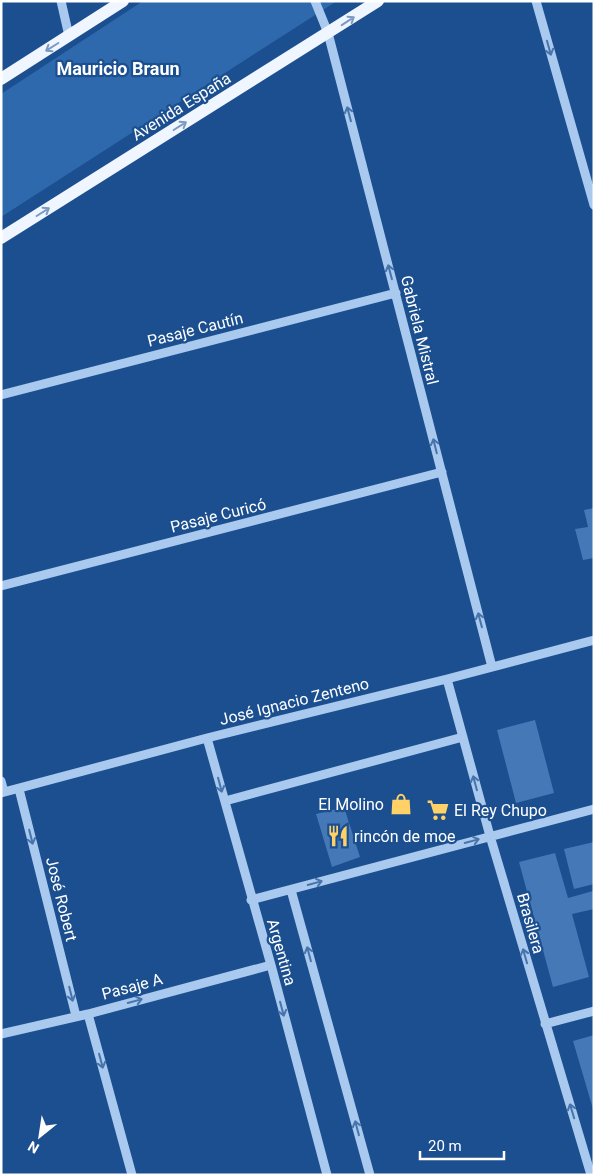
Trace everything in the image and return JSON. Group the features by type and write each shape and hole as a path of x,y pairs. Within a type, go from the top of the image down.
{"main road":[{"path":"1,79 123,1"},
{"name":"Avenida España","path":"1,238 378,1"}],"street":[{"path":"61,1 70,36"},
{"name":"Gabriela Mistral","path":"315,1 328,34 492,667"},
{"path":"536,1 594,204"},
{"name":"Pasaje Cautín","path":"1,395 396,293"},
{"name":"Pasaje Curicó","path":"1,586 442,472"},
{"name":"José Ignacio Zenteno","path":"3,793 207,738 447,679 594,640"},
{"name":"Brasilera","path":"447,679 490,836 591,1175"},
{"path":"225,801 463,737"},
{"name":"Argentina","path":"207,738 251,900 271,965 327,1175"},
{"path":"1,781 3,793"},
{"name":"José Robert","path":"18,789 76,1016"},
{"path":"251,900 594,809"},
{"name":"Argentina","path":"291,890 370,1175"},
{"name":"Pasaje A","path":"1,1034 88,1014 271,965"},
{"path":"545,1024 594,1011"},
{"path":"88,1014 132,1175"}],"shaded area":[{"path":"143,1 337,1 1,217 1,94"}],"building":[{"path":"594,508 594,558 583,560 575,529 588,527 584,510"},
{"path":"535,720 554,793 516,803 497,730"},
{"name":"rincón de moe","path":"344,807 360,857 332,867 316,814"},
{"path":"594,842 594,884 574,889 564,849"},
{"path":"555,853 568,898 593,891 594,909 572,914 589,977 553,987 519,862"},
{"path":"594,1035 594,1108 593,1109 573,1041"}],"place":[{"name":"El Molino","path":"401,804"},
{"name":"El Rey Chupo","path":"438,810"},
{"name":"rincón de moe","path":"338,836"}],"district":[{"name":"Mauricio Braun","path":"118,69"}]}
